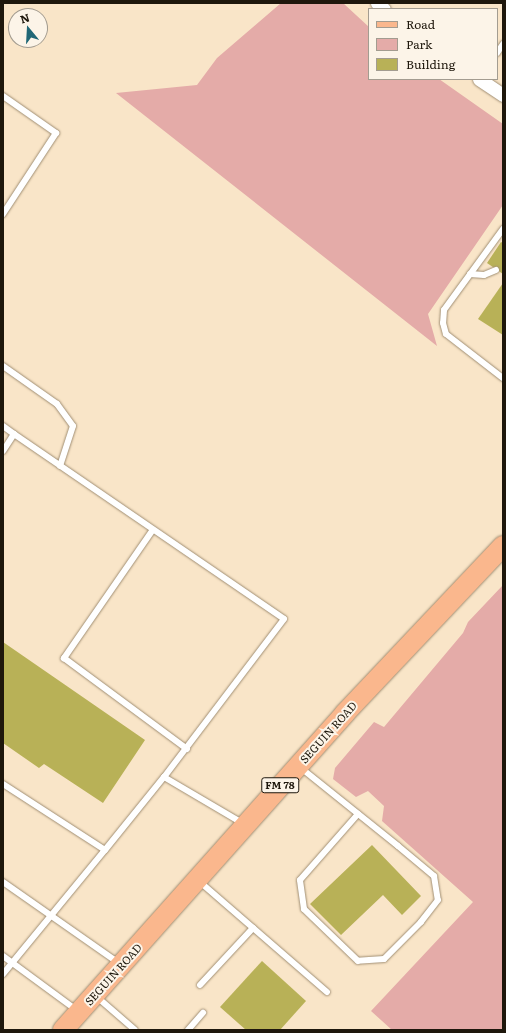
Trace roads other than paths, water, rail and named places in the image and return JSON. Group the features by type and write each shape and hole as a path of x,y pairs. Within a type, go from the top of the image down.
{"main road":[{"name":"SEGUIN ROAD","path":"63,1030 298,766 503,546"}],"street":[{"path":"480,80 503,95"}],"lane":[{"path":"3,96 56,133 3,214"},
{"path":"503,229 444,310 446,334 503,378"},
{"path":"470,274 484,275 496,270"},
{"path":"3,366 57,404 73,426 60,466"},
{"path":"3,426 152,531 284,619 187,749 3,974"},
{"path":"3,451 14,434"},
{"path":"152,531 64,658 187,749"},
{"path":"298,766 358,814 434,876 438,900 422,922 384,959 358,961 304,909 300,880 358,814"},
{"path":"164,777 245,825"},
{"path":"3,784 104,850"},
{"path":"197,879 327,992"},
{"path":"3,882 121,964"},
{"path":"200,985 253,928"},
{"path":"3,956 79,1012"},
{"path":"94,994 135,1030"},
{"path":"188,1030 203,1013"}]}
